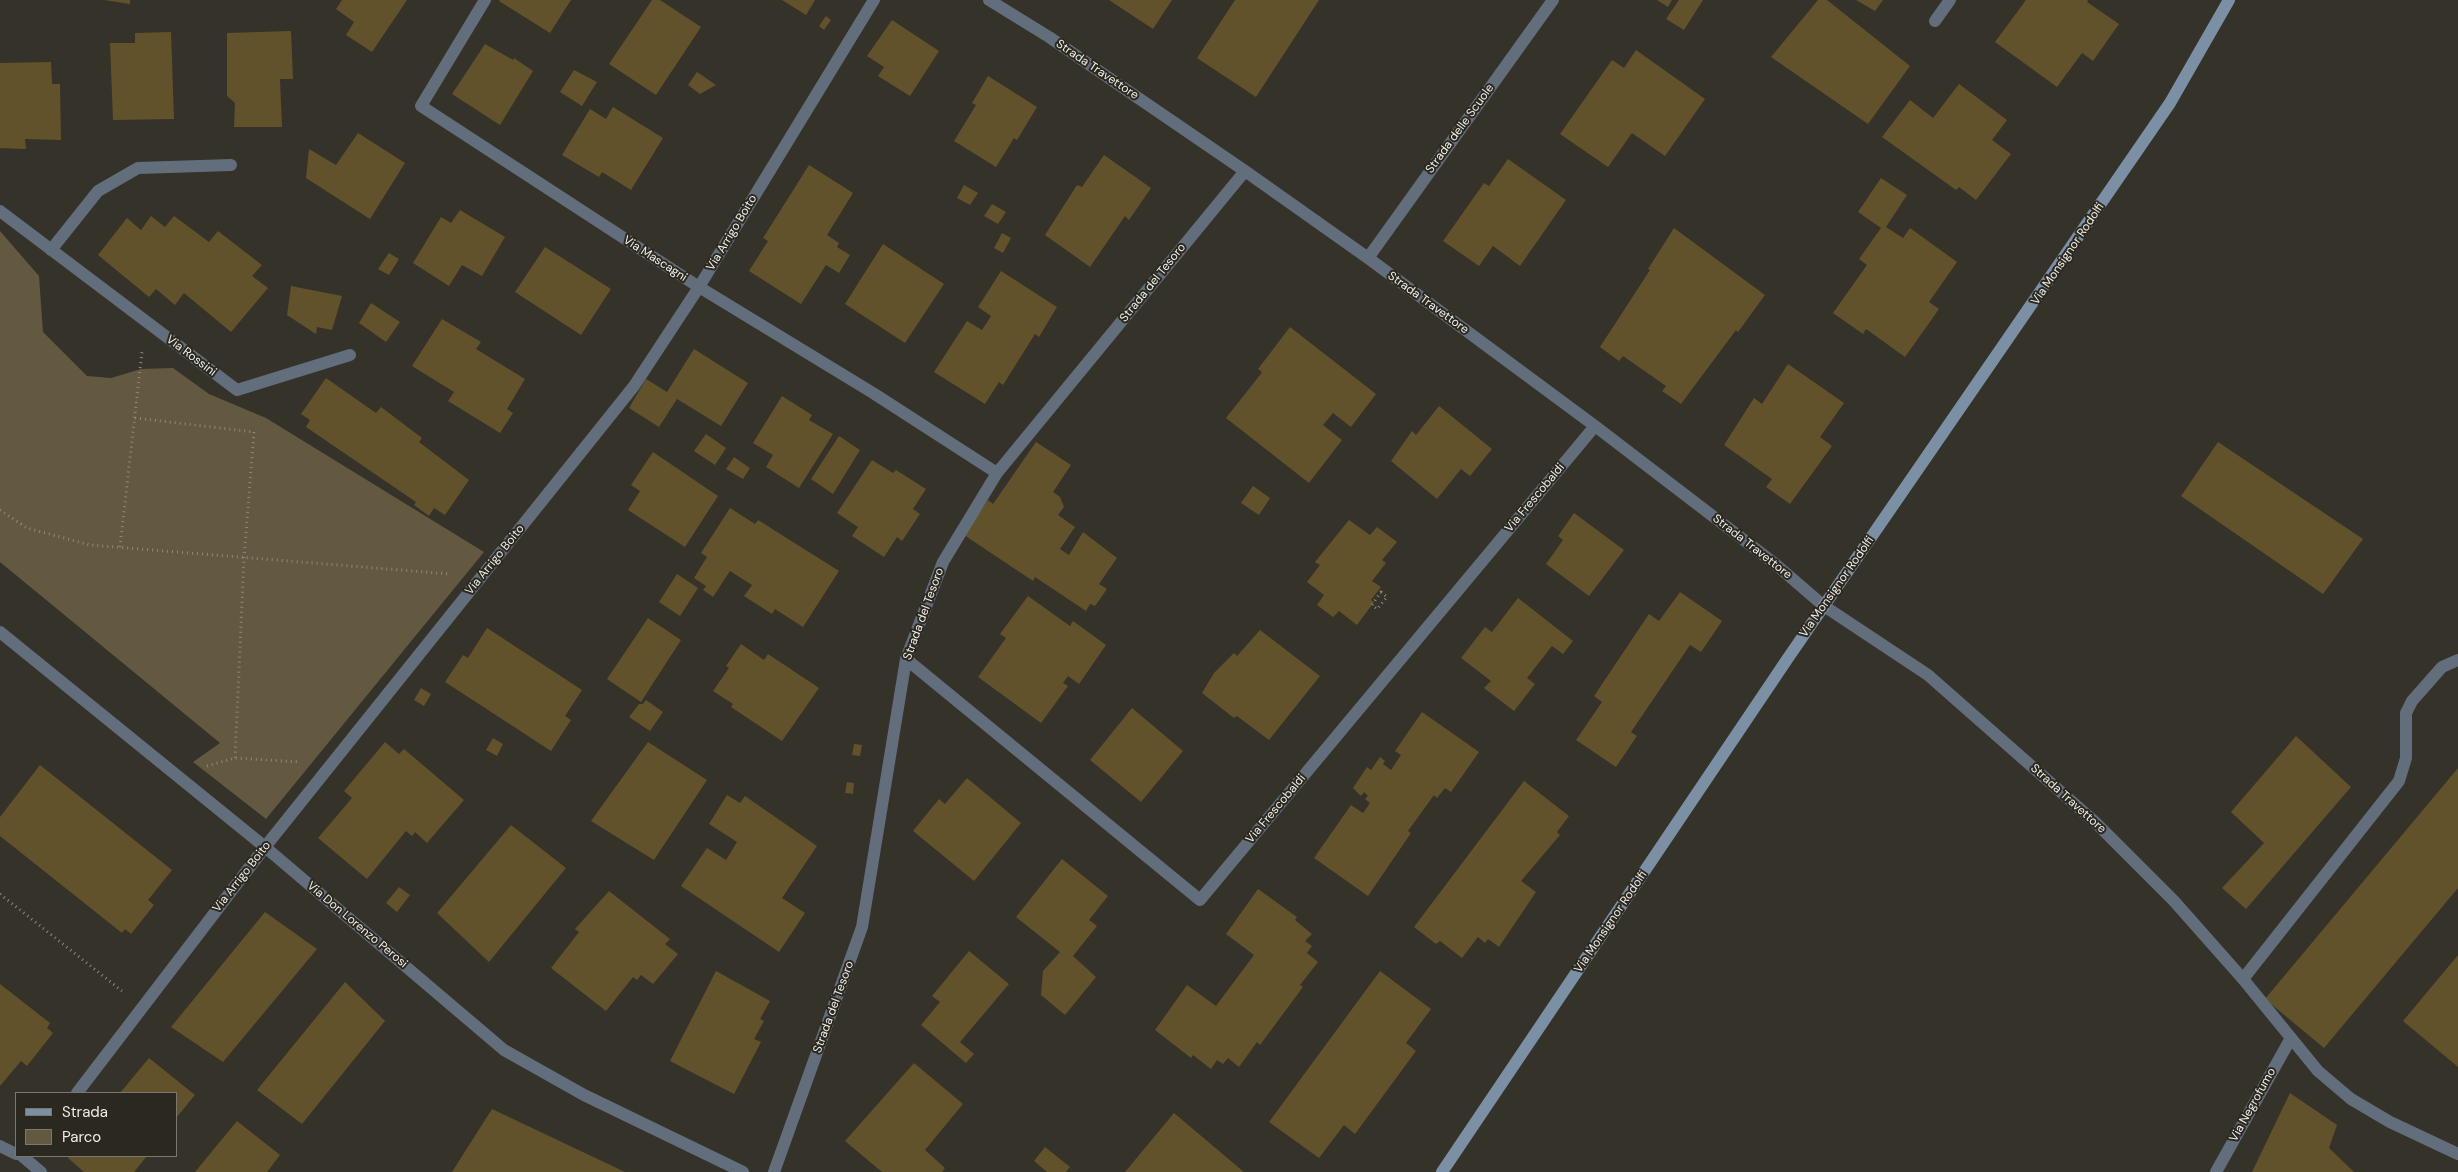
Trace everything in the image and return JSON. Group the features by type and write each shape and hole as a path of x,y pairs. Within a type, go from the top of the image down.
{"street":[{"name":"Via Mascagni","path":"485,0 421,106 699,287 873,393 997,473"},
{"name":"Via Arrigo Boito","path":"78,1092 264,847 634,386 699,287 874,0"},
{"name":"Strada Travettore","path":"989,0 1049,37 1368,258 1595,426 1774,563 1824,606 1928,675 2095,822 2174,901 2243,979 2318,1071 2351,1099 2390,1122 2458,1154"},
{"name":"Strada delle Scuole","path":"1368,258 1553,0"},
{"path":"1935,21 1950,0"},
{"name":"Via Monsignor Rodolfi","path":"1442,1172 1824,606 2170,103 2230,0"},
{"path":"51,250 98,191 138,168 232,165"},
{"name":"Strada del Tesoro","path":"774,1172 862,927 906,659 943,562 997,473 1245,171"},
{"name":"Via Rossini","path":"0,211 236,390 350,355"},
{"name":"Via Frescobaldi","path":"906,659 1200,900 1595,426"},
{"name":"Via Don Lorenzo Perosi","path":"0,632 264,847 504,1050 584,1095 743,1172"},
{"path":"2243,979 2399,781 2406,758 2406,713 2412,700 2442,667 2458,660"},
{"name":"Via Negrofumo","path":"2216,1172 2291,1038"},
{"path":"0,1146 15,1154"},
{"path":"23,1157 40,1172"}],"path":[{"path":"120,547 145,321"},
{"path":"134,418 254,432 244,558 235,758"},
{"path":"0,510 27,528 90,545 483,576"},
{"path":"1381,592 1386,597 1377,609 1372,605 1381,592"},
{"path":"174,775 235,758 332,764"},
{"path":"0,894 142,1007"}],"green space":[{"path":"0,231 39,276 43,332 87,376 111,378 141,369 173,368 209,394 266,418 484,552 266,819 193,762 220,743 0,562"}],"building":[{"path":"104,0 130,0 130,4"},
{"path":"342,0 407,0 372,52 346,35 354,22 336,9"},
{"path":"500,0 571,0 550,33"},
{"path":"652,0 660,0 701,27 656,95 609,64"},
{"path":"782,0 815,0 806,15"},
{"path":"1109,0 1172,0 1153,29"},
{"path":"1235,0 1319,0 1256,97 1197,58"},
{"path":"1657,0 1672,0 1668,7"},
{"path":"1679,0 1703,0 1684,30 1666,19"},
{"path":"1818,0 1827,0 1910,66 1868,124 1771,57"},
{"path":"1856,0 1883,0 1875,11"},
{"path":"2026,0 2088,0 2087,2 2119,24 2093,61 2082,53 2057,87 1995,42"},
{"path":"826,16 831,20 824,30 819,26"},
{"path":"892,20 939,51 910,96 878,76 884,67 867,56"},
{"path":"291,31 293,79 280,79 282,127 234,127 235,103 227,96 227,33"},
{"path":"171,32 174,119 113,120 110,43 135,43 135,33"},
{"path":"485,44 513,60 514,58 533,71 500,125 452,94"},
{"path":"1636,50 1705,99 1665,156 1632,133 1608,167 1560,134 1612,60 1624,68"},
{"path":"51,62 52,84 60,84 61,140 25,139 26,149 0,148 0,63"},
{"path":"574,70 597,82 582,106 560,92"},
{"path":"697,72 716,85 700,94 688,85"},
{"path":"988,76 1037,107 1017,140 1014,138 996,167 954,141 976,105 972,103"},
{"path":"1959,84 2007,120 1992,140 2011,154 1976,200 1959,187 1956,190 1882,137 1910,100 1933,118"},
{"path":"613,107 663,138 631,190 602,172 599,177 562,155 590,109 606,119"},
{"path":"358,133 405,163 370,219 306,178 309,149 336,165"},
{"path":"1104,155 1151,188 1129,220 1125,216 1090,267 1045,235 1077,185 1082,187"},
{"path":"1508,159 1566,200 1520,266 1493,246 1479,266 1443,241 1484,183 1489,186"},
{"path":"809,165 853,193 827,235 839,243 837,247 850,255 839,273 826,265 801,304 749,271 768,241 763,238"},
{"path":"1881,178 1907,195 1886,227 1903,238 1910,228 1957,262 1929,302 1939,309 1905,357 1866,329 1863,334 1833,313 1867,265 1859,259 1881,228 1858,212"},
{"path":"964,185 978,193 970,205 957,198"},
{"path":"992,204 1006,212 998,224 984,216"},
{"path":"460,210 505,237 482,276 462,265 449,286 413,263 441,217 451,223"},
{"path":"151,216 165,227 174,216 209,242 218,231 262,265 252,276 268,288 231,332 184,293 175,305 156,289 149,297 98,255 127,218 141,230"},
{"path":"1674,228 1765,295 1738,332 1736,330 1681,404 1662,391 1666,386 1623,356 1619,361 1600,347 1650,270 1648,269"},
{"path":"1002,233 1011,238 1003,253 994,248"},
{"path":"883,244 944,284 905,343 845,304"},
{"path":"545,247 611,289 581,335 515,292"},
{"path":"389,253 399,259 389,275 378,269"},
{"path":"1001,271 1057,307 1039,337 1035,334 1003,385 999,382 985,404 934,372 967,321 982,330 991,316 978,307"},
{"path":"291,286 342,296 332,330 317,327 316,334 287,315"},
{"path":"371,303 400,322 386,342 359,323"},
{"path":"442,319 481,342 476,349 525,379 507,409 513,413 500,433 448,401 454,392 412,366"},
{"path":"1290,327 1376,394 1351,427 1333,413 1323,425 1342,440 1309,483 1226,418 1260,375 1262,372 1258,369"},
{"path":"694,349 748,383 721,426 677,399 659,427 629,408 646,379 667,392"},
{"path":"1788,364 1844,403 1820,437 1832,446 1790,504 1766,487 1772,479 1724,445 1754,398 1762,404"},
{"path":"326,378 376,413 381,407 422,438 419,442 469,480 445,515 434,508 429,516 414,505 416,502 306,427 310,420 301,414"},
{"path":"782,396 812,415 809,420 833,434 799,488 766,467 773,455 753,443"},
{"path":"1439,406 1492,449 1470,476 1461,469 1437,499 1391,461 1412,431 1416,435"},
{"path":"706,434 726,448 715,465 694,451"},
{"path":"839,436 860,450 833,494 811,479"},
{"path":"1036,442 1071,465 1053,492 1060,497 1064,507 1058,515 1075,527 1060,549 1069,555 1083,532 1117,558 1099,584 1107,589 1095,606 1090,604 1086,611 1035,577 1033,581 964,535 988,500 993,504"},
{"path":"2218,442 2363,539 2323,594 2181,496"},
{"path":"653,452 718,496 685,547 628,510 640,491 631,485"},
{"path":"734,457 750,468 743,479 726,469"},
{"path":"872,460 893,473 896,470 926,489 913,509 920,514 902,541 897,537 884,557 852,536 858,527 837,513"},
{"path":"1253,486 1270,498 1259,515 1241,503"},
{"path":"730,508 755,524 758,520 839,571 803,627 775,609 772,614 744,596 752,585 730,571 713,597 703,590 706,586 694,578 707,557 701,553"},
{"path":"1574,513 1624,550 1589,596 1546,564 1563,540 1558,536"},
{"path":"1349,520 1370,535 1377,527 1397,542 1382,560 1386,563 1372,581 1381,587 1371,600 1374,602 1357,625 1339,611 1333,617 1317,605 1324,595 1307,582 1320,565 1315,562"},
{"path":"677,574 698,588 680,616 659,602"},
{"path":"1680,592 1722,621 1701,652 1690,645 1631,732 1637,736 1616,767 1576,740 1602,702 1594,696 1649,614 1659,621"},
{"path":"1028,596 1070,626 1073,621 1106,645 1079,684 1068,676 1063,683 1068,686 1041,723 978,677 1006,638 1000,634"},
{"path":"1518,598 1573,641 1563,654 1552,646 1527,678 1535,684 1514,711 1484,688 1491,681 1461,658 1485,627 1492,632"},
{"path":"648,618 681,640 641,702 607,679"},
{"path":"487,628 582,690 565,716 571,720 551,751 445,682 463,655 468,658"},
{"path":"1260,630 1320,676 1269,740 1237,716 1234,718 1202,693 1214,673 1234,653 1237,656"},
{"path":"741,644 764,660 768,654 819,688 782,741 731,707 733,704 713,691 729,668 726,666"},
{"path":"421,688 431,694 424,706 414,700"},
{"path":"646,700 663,712 650,731 629,717 639,704 643,704"},
{"path":"1132,708 1183,751 1141,802 1090,760"},
{"path":"1422,712 1479,752 1451,792 1445,788 1437,798 1434,795 1408,831 1411,833 1368,896 1314,858 1351,805 1363,813 1370,803 1365,799 1368,796 1364,792 1361,796 1353,788 1367,767 1371,770 1380,757 1385,761 1383,764 1391,770 1401,755 1395,751"},
{"path":"2296,736 2351,787 2246,909 2222,888 2264,843 2231,812"},
{"path":"493,738 503,744 497,756 486,750"},
{"path":"385,742 399,754 404,749 464,800 427,843 415,832 412,836 406,831 367,879 318,838 352,798 344,791"},
{"path":"648,742 707,780 654,860 591,821"},
{"path":"854,744 862,745 860,756 852,755"},
{"path":"40,765 172,870 148,900 154,905 131,934 125,929 122,933 0,836 0,817"},
{"path":"2458,768 2458,888 2324,1048 2265,999"},
{"path":"967,778 1021,823 974,881 913,831 939,799 945,804"},
{"path":"1524,781 1569,816 1557,832 1560,835 1521,881 1536,892 1499,947 1488,939 1485,943 1478,937 1462,958 1440,941 1436,944 1414,927"},
{"path":"847,782 854,783 853,794 845,793"},
{"path":"727,795 740,803 745,796 817,846 782,898 805,913 779,952 681,886 707,848 726,860 737,842 709,824"},
{"path":"511,825 566,868 489,962 437,913"},
{"path":"1062,859 1108,896 1089,920 1097,926 1073,956 1096,977 1065,1015 1041,995 1043,971 1060,952 1016,917"},
{"path":"399,887 410,895 397,912 386,903"},
{"path":"1258,889 1297,917 1295,920 1312,934 1305,941 1312,946 1307,953 1318,962 1300,985 1303,987 1260,1045 1257,1042 1239,1067 1228,1058 1223,1064 1217,1060 1211,1069 1193,1055 1191,1058 1155,1030 1187,985 1216,1006 1254,955 1226,934"},
{"path":"609,891 670,939 665,944 678,954 653,984 641,975 637,980 633,977 606,1011 551,968 579,932 575,929"},
{"path":"265,912 317,949 223,1062 171,1027"},
{"path":"969,951 1009,984 960,1042 974,1054 966,1063 921,1025 940,1002 932,996"},
{"path":"2458,955 2458,1067 2403,1021"},
{"path":"716,971 770,1001 760,1019 764,1021 754,1039 761,1042 734,1094 670,1061"},
{"path":"1380,971 1431,1009 1406,1043 1416,1051 1355,1134 1344,1125 1319,1158 1269,1122"},
{"path":"345,982 385,1021 302,1124 257,1090"},
{"path":"0,984 50,1023 47,1028 53,1033 27,1066 21,1061 0,1086"},
{"path":"149,1058 195,1095 178,1116 178,1092 121,1092"},
{"path":"914,1063 963,1104 925,1150 945,1168 942,1172 882,1172 845,1141"},
{"path":"2290,1093 2337,1125 2329,1148 2354,1172 2252,1172"},
{"path":"492,1109 625,1172 452,1172"},
{"path":"1174,1113 1206,1140 1244,1172 1125,1172"},
{"path":"237,1121 280,1155 267,1172 195,1172"},
{"path":"1045,1147 1070,1167 1066,1172 1047,1172 1034,1161"},
{"path":"146,1157 134,1172 84,1172 68,1158"}]}
